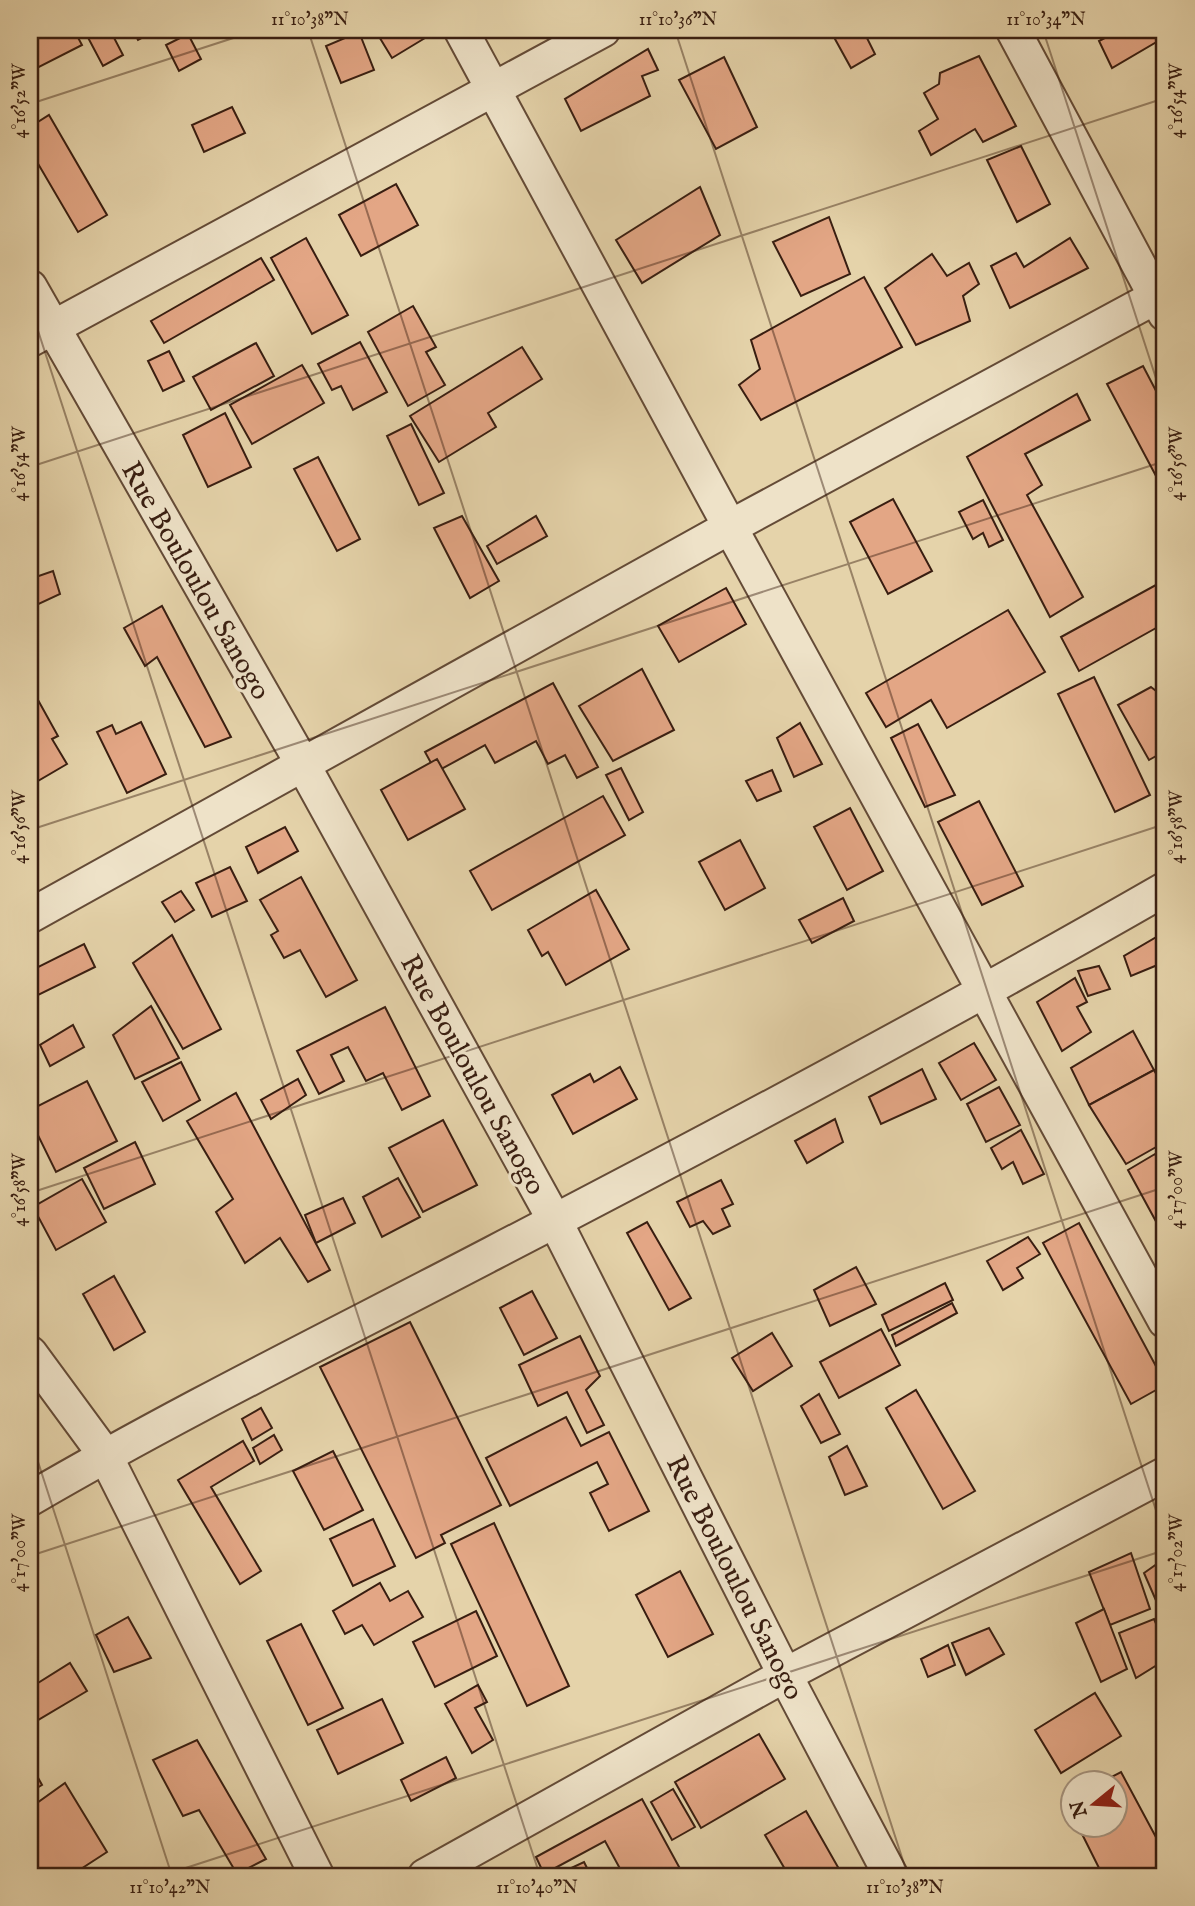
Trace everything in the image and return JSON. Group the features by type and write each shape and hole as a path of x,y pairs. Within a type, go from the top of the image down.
{"street":[{"path":"461,30 1165,1321"},
{"path":"41,334 603,30"},
{"path":"30,916 730,527 1162,301 1013,30"},
{"name":"Rue Bouloulou Sanogo","path":"30,287 41,334 302,763 555,1221 785,1675 891,1876"},
{"path":"30,1499 105,1455 985,993 1165,889"},
{"path":"30,1353 105,1455 317,1876"},
{"path":"425,1876 785,1675 1165,1474"}],"building":[{"path":"50,30 74,30 82,45 37,68 30,54 30,40"},
{"path":"84,30 110,30 123,55 103,66"},
{"path":"133,30 157,30 138,40"},
{"path":"375,30 427,30 430,35 392,58"},
{"path":"830,30 863,30 875,54 851,68"},
{"path":"1120,30 1165,30 1165,37 1112,68 1099,41"},
{"path":"359,32 374,70 341,83 326,46"},
{"path":"188,34 201,59 179,71 166,45"},
{"path":"648,49 658,70 642,76 650,96 581,131 565,99"},
{"path":"979,56 1016,126 983,142 975,129 931,155 919,131 938,119 924,93 939,84 940,73"},
{"path":"724,57 757,127 716,149 679,80"},
{"path":"232,107 245,133 204,152 192,125"},
{"path":"49,115 107,215 78,232 30,150 30,127"},
{"path":"1021,146 1050,204 1017,222 987,160"},
{"path":"396,184 418,225 361,256 339,215"},
{"path":"700,187 720,235 642,283 616,240"},
{"path":"829,217 850,274 801,296 773,242"},
{"path":"306,238 348,315 312,334 271,258"},
{"path":"1070,238 1088,268 1010,308 991,266 1016,253 1024,267"},
{"path":"932,254 947,276 969,263 979,284 963,296 970,321 916,345 885,288"},
{"path":"261,258 274,280 164,343 151,321"},
{"path":"864,277 902,347 761,420 739,385 760,369 751,340"},
{"path":"413,306 436,347 426,352 445,385 408,406 368,332"},
{"path":"360,342 387,392 353,410 341,386 332,390 318,364"},
{"path":"256,343 274,376 211,410 193,377"},
{"path":"522,347 542,379 488,413 496,427 439,462 410,416"},
{"path":"169,351 184,381 163,391 148,361"},
{"path":"302,365 324,403 252,444 230,405"},
{"path":"1143,366 1165,408 1164,491 1107,384"},
{"path":"1077,394 1090,420 1025,454 1042,485 1027,495 1083,597 1050,617 967,457"},
{"path":"225,413 251,467 208,487 183,435"},
{"path":"411,424 444,493 419,505 387,436"},
{"path":"318,457 360,539 337,551 294,469"},
{"path":"893,499 932,571 888,594 850,522"},
{"path":"983,500 1003,540 989,547 983,533 973,539 959,512"},
{"path":"462,516 499,581 470,598 434,528"},
{"path":"536,516 547,536 497,564 487,546"},
{"path":"53,571 60,594 30,608 30,579"},
{"path":"1165,580 1165,623 1079,671 1061,637"},
{"path":"726,588 746,624 679,662 658,626"},
{"path":"162,606 231,737 205,747 157,657 145,666 124,628"},
{"path":"1008,610 1045,672 947,728 931,700 886,727 866,693"},
{"path":"642,669 674,730 613,761 579,706"},
{"path":"1094,677 1150,795 1115,812 1058,694"},
{"path":"553,683 598,767 577,778 565,755 548,764 536,741 495,763 485,745 436,772 425,752"},
{"path":"1151,687 1165,698 1165,751 1149,760 1118,705"},
{"path":"38,700 58,736 52,739 67,764 31,785 30,705"},
{"path":"141,722 166,774 127,793 97,732 112,725 116,734"},
{"path":"800,723 822,764 794,777 777,738"},
{"path":"918,724 955,795 925,807 891,738"},
{"path":"437,759 465,809 408,840 381,790"},
{"path":"621,768 643,812 629,820 606,775"},
{"path":"772,770 781,791 757,801 746,781"},
{"path":"603,796 625,835 492,910 470,871"},
{"path":"979,801 1023,886 982,905 938,822"},
{"path":"850,808 883,871 847,890 814,827"},
{"path":"285,827 298,851 258,873 246,847"},
{"path":"740,840 765,888 725,910 699,862"},
{"path":"230,867 247,901 212,917 196,883"},
{"path":"301,877 357,980 326,997 300,950 284,958 271,935 278,931 260,900"},
{"path":"596,890 629,949 566,985 548,952 542,956 528,930"},
{"path":"181,891 194,910 175,922 162,902"},
{"path":"843,898 854,921 812,943 799,920"},
{"path":"1165,932 1165,959 1131,976 1124,956"},
{"path":"172,935 221,1029 183,1049 133,963"},
{"path":"84,944 95,967 30,999 30,971"},
{"path":"1099,966 1110,989 1088,996 1078,971"},
{"path":"1075,978 1087,1002 1077,1007 1091,1032 1062,1051 1037,1002"},
{"path":"151,1006 179,1058 135,1079 113,1035"},
{"path":"385,1007 430,1096 402,1110 383,1073 366,1081 348,1047 331,1055 344,1081 319,1094 297,1051"},
{"path":"73,1025 84,1047 50,1066 40,1045"},
{"path":"1133,1031 1154,1070 1089,1105 1071,1068"},
{"path":"974,1043 996,1080 961,1100 939,1063"},
{"path":"181,1062 200,1100 163,1121 142,1082"},
{"path":"620,1067 637,1099 573,1134 552,1095 590,1074 594,1082"},
{"path":"922,1069 936,1099 881,1124 869,1097"},
{"path":"1154,1070 1165,1090 1165,1142 1126,1164 1089,1105"},
{"path":"298,1079 306,1095 271,1119 261,1100"},
{"path":"87,1081 117,1141 56,1172 30,1119 30,1110"},
{"path":"999,1087 1020,1125 986,1142 967,1104"},
{"path":"236,1093 330,1270 308,1282 280,1238 245,1263 216,1212 233,1199 187,1121"},
{"path":"835,1119 843,1142 807,1163 795,1141"},
{"path":"443,1120 477,1185 423,1212 389,1148"},
{"path":"1021,1130 1044,1174 1023,1184 1013,1162 1002,1169 991,1148"},
{"path":"135,1142 155,1184 104,1209 84,1168"},
{"path":"1155,1154 1165,1171 1165,1238 1128,1170"},
{"path":"398,1178 420,1217 382,1237 363,1197"},
{"path":"82,1179 106,1222 56,1250 33,1207"},
{"path":"721,1180 733,1204 722,1209 730,1226 713,1234 703,1221 690,1227 677,1202"},
{"path":"343,1198 355,1223 316,1243 305,1215"},
{"path":"647,1222 691,1298 669,1310 627,1233"},
{"path":"1079,1223 1165,1383 1131,1404 1043,1243"},
{"path":"1028,1237 1040,1254 1017,1268 1023,1278 1003,1290 987,1261"},
{"path":"856,1267 876,1304 830,1326 814,1290"},
{"path":"114,1276 145,1332 114,1350 83,1294"},
{"path":"945,1283 953,1300 889,1331 882,1315"},
{"path":"532,1291 557,1338 524,1355 500,1308"},
{"path":"952,1303 957,1313 896,1346 892,1335"},
{"path":"410,1322 501,1505 441,1535 445,1543 416,1558 320,1367"},
{"path":"881,1329 900,1365 839,1398 820,1362"},
{"path":"772,1333 792,1366 753,1391 732,1358"},
{"path":"580,1336 600,1376 586,1390 604,1425 587,1433 567,1392 538,1406 519,1365"},
{"path":"916,1390 975,1491 943,1509 886,1408"},
{"path":"819,1394 840,1434 821,1443 801,1406"},
{"path":"261,1408 272,1428 252,1440 242,1419"},
{"path":"566,1417 581,1446 609,1432 649,1511 609,1531 590,1493 608,1484 597,1462 510,1506 486,1458"},
{"path":"274,1435 282,1450 260,1464 253,1448"},
{"path":"243,1441 254,1461 211,1487 261,1571 240,1584 178,1480"},
{"path":"847,1446 867,1486 845,1495 829,1457"},
{"path":"333,1451 363,1510 324,1530 293,1471"},
{"path":"373,1519 395,1566 353,1586 330,1539"},
{"path":"494,1523 569,1686 527,1706 451,1544"},
{"path":"1131,1553 1150,1609 1110,1625 1089,1572"},
{"path":"1164,1559 1165,1609 1161,1612 1144,1573"},
{"path":"680,1571 713,1634 668,1657 636,1595"},
{"path":"380,1583 390,1601 408,1591 423,1617 374,1645 362,1625 345,1634 333,1611"},
{"path":"1104,1609 1127,1669 1101,1682 1076,1623"},
{"path":"476,1611 497,1656 435,1687 413,1642"},
{"path":"128,1617 151,1658 114,1672 96,1635"},
{"path":"1154,1619 1165,1644 1165,1660 1136,1678 1119,1633"},
{"path":"301,1624 343,1708 308,1725 267,1641"},
{"path":"989,1628 1004,1654 966,1675 952,1643"},
{"path":"948,1645 955,1665 928,1677 921,1659"},
{"path":"70,1663 87,1691 38,1720 30,1706 30,1688"},
{"path":"478,1685 487,1702 475,1708 493,1740 472,1753 445,1704"},
{"path":"1095,1693 1121,1736 1066,1770 1059,1770 1035,1730"},
{"path":"382,1699 403,1743 338,1774 317,1730"},
{"path":"759,1734 785,1779 701,1828 675,1782"},
{"path":"197,1740 266,1859 237,1874 199,1810 183,1816 153,1760"},
{"path":"446,1757 456,1778 411,1801 401,1780"},
{"path":"30,1763 42,1785 30,1792"},
{"path":"65,1783 107,1852 70,1876 38,1876 30,1863 30,1808"},
{"path":"1128,1785 1165,1854 1165,1863 1139,1876 1103,1876 1085,1840 1128,1840"},
{"path":"673,1789 695,1827 672,1840 651,1802"},
{"path":"642,1799 684,1876 624,1876 605,1841 544,1874 536,1857"},
{"path":"806,1811 843,1876 789,1876 765,1835"},
{"path":"584,1862 591,1876 554,1876"}]}
